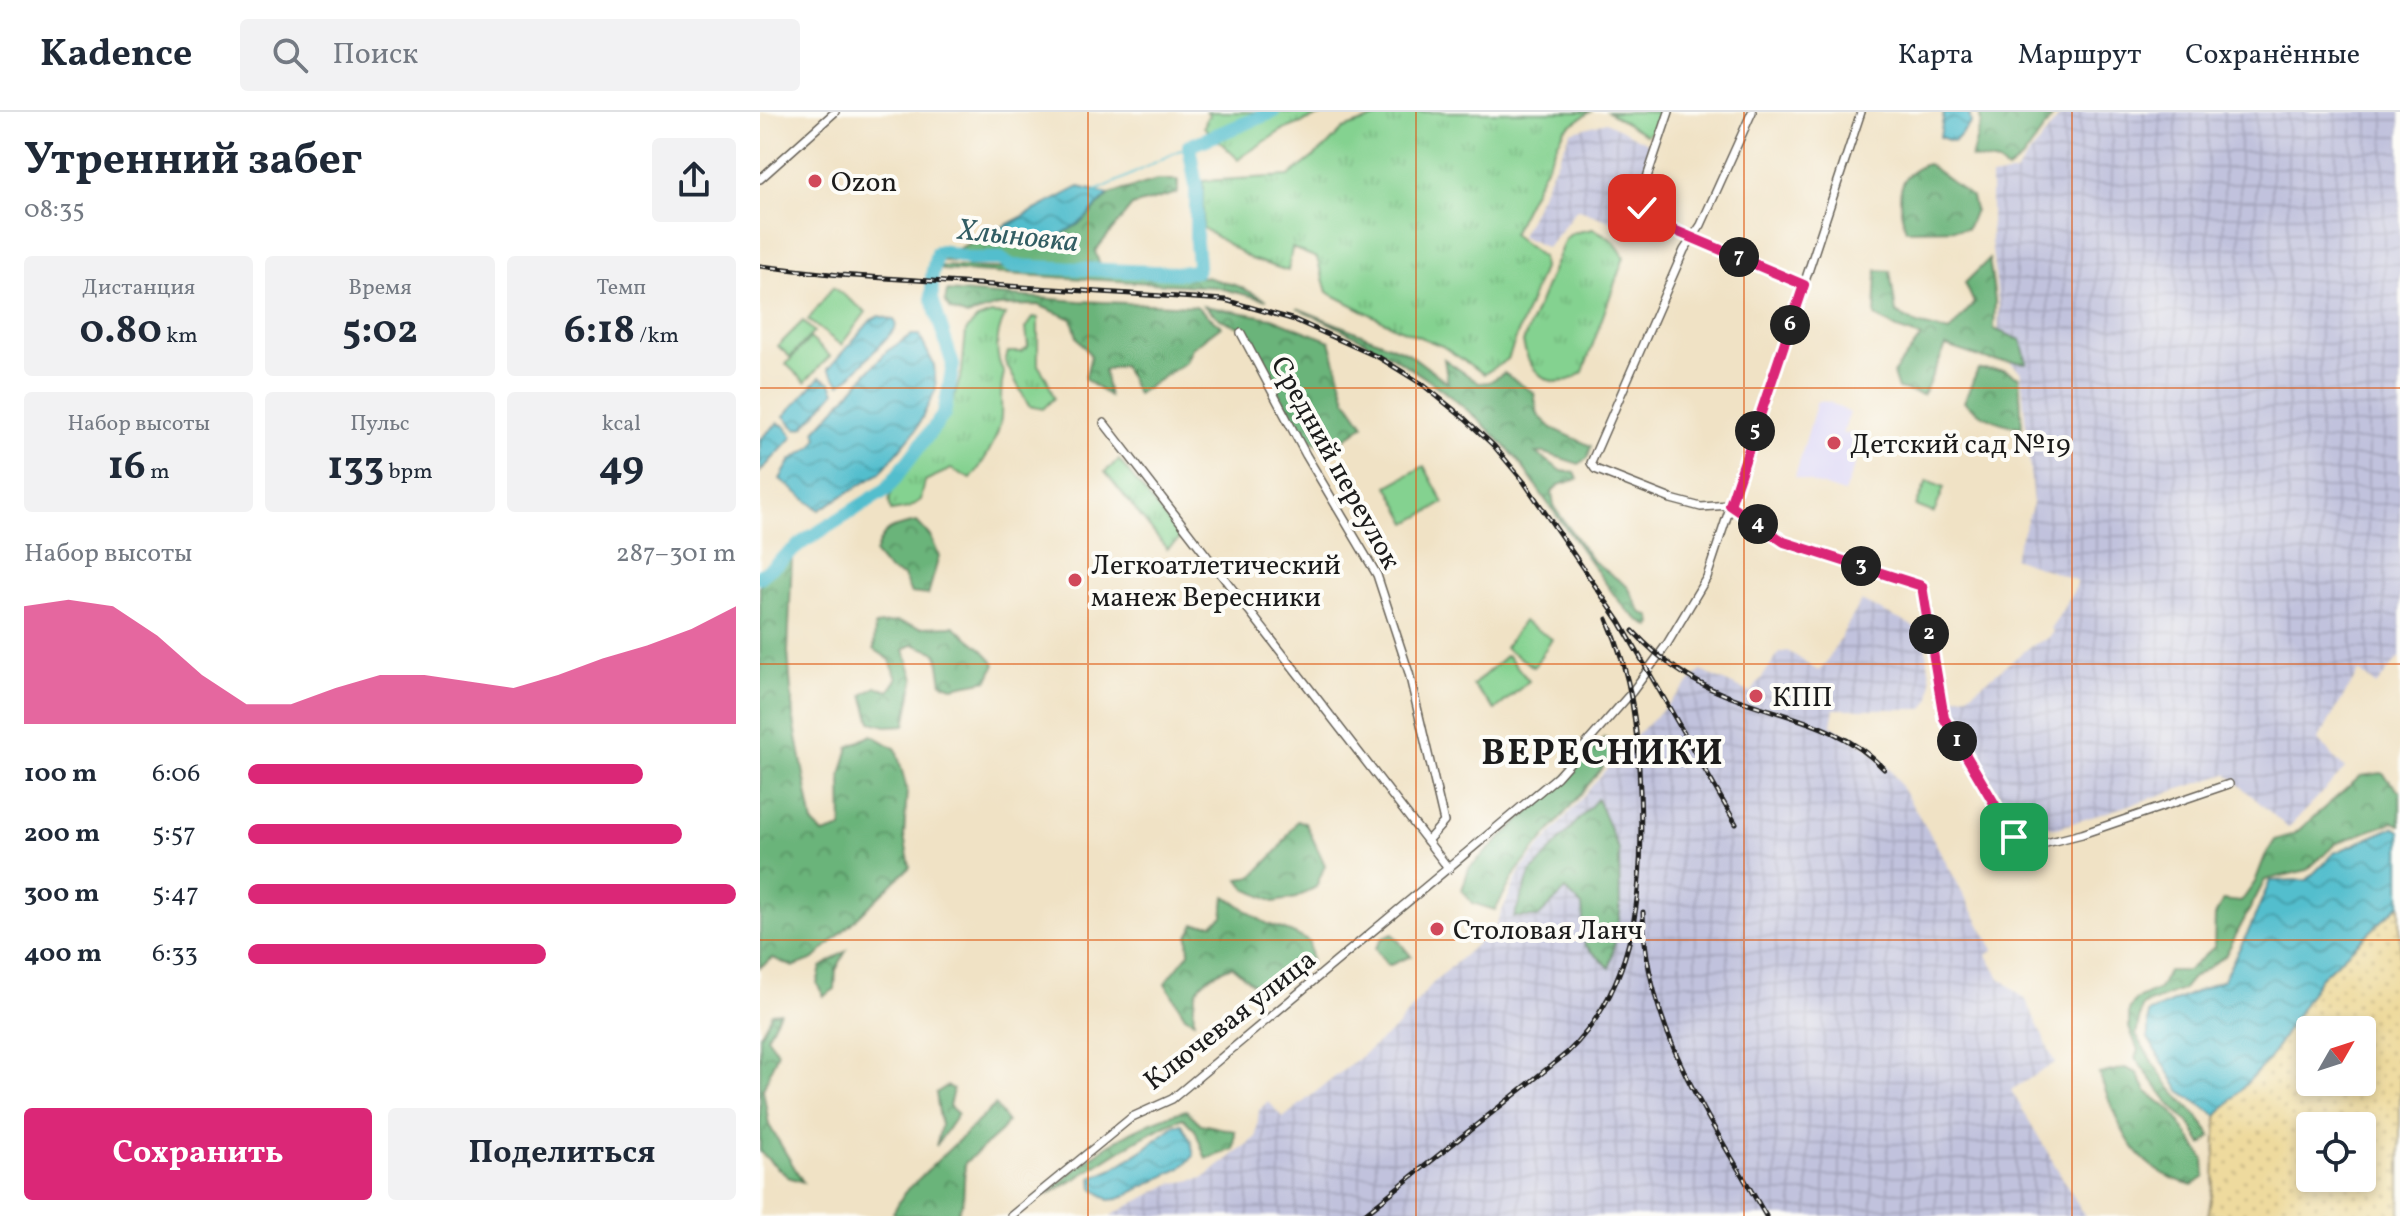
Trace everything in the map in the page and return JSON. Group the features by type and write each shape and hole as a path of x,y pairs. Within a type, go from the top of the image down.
{"street":[{"path":"760,179 835,112"},
{"path":"1669,112 1645,180 1641,202 1650,219 1804,285"},
{"path":"1752,112 1701,225 1684,250 1591,463 1595,469 1671,499 1701,507 1730,505 1784,542 1922,586 1944,718 2014,837 2022,844 2030,847 2082,834 2229,784"},
{"name":"Ключевая улица","path":"1011,1216 1132,1117 1172,1099 1449,869 1557,777 1632,692 1667,644 1707,577 1861,112"},
{"name":"Средний переулок","path":"1241,333 1306,455 1377,575 1409,673 1444,822 1427,841"},
{"path":"1104,423 1449,869"}],"shaded area":[{"path":"2063,112 2400,112 2400,657 2376,685 2359,671 2318,740 2345,769 2288,828 2227,774 2057,828 2027,822 2007,808 1949,708 1949,698 1968,695 2031,646 2048,638 2076,587 2076,580 2013,558 2033,504 2021,372 1998,352 1999,307 1991,241 1991,177 2015,173"},
{"path":"1606,122 1653,146 1636,196 1647,225 1644,234 1577,209 1547,248 1521,236 1571,132"},
{"name":"Детский сад №19","path":"1817,401 1829,402 1850,413 1842,434 1854,433 1865,438 1844,493 1795,477"},
{"path":"1861,601 1923,631 1931,698 1924,709 1834,709 1831,725 1870,749 1892,772 1935,842 1994,950 1987,955 2000,978 2026,1000 2055,1063 2011,1090 2085,1216 1110,1216 1170,1184 1204,1178 1256,1137 1259,1110 1268,1101 1283,1118 1394,1030 1432,984 1494,928 1520,871 1623,749 1701,671 1751,693 1779,653 1787,651 1818,671 1825,665"}],"green space":[{"path":"1207,112 1329,112 1281,131 1238,159 1204,127 1210,116"},
{"path":"1392,112 1590,112 1565,129 1512,234 1542,257 1543,268 1508,359 1484,374 1442,346 1395,327 1327,292 1317,258 1292,248 1288,271 1251,259 1203,228 1203,181 1289,176 1326,147 1343,129"},
{"path":"1608,112 1662,112 1657,128 1646,135"},
{"path":"1979,112 2056,112 2023,158 2007,170 1998,163 1971,158 1981,122"},
{"path":"1928,164 1972,197 1975,210 1967,229 1906,230 1901,210 1901,190 1909,174"},
{"path":"1157,180 1178,180 1178,193 1132,206 1095,251 1100,266 943,261 949,253 987,235 1055,238 1082,222 1110,194"},
{"path":"1593,229 1611,240 1624,257 1583,372 1562,382 1552,381 1537,372 1523,342 1565,239 1572,233"},
{"path":"1989,259 1995,300 1994,329 2021,340 2027,363 1988,360 1946,346 1923,395 1898,389 1893,374 1921,337 1897,329 1875,316 1877,270 1890,271 1896,312 1917,324 1949,332 1974,303 1965,283"},
{"path":"939,266 1206,277 1238,286 1267,300 1215,287 943,270"},
{"path":"833,287 866,312 841,345 808,320"},
{"path":"947,291 1196,306 1221,326 1192,348 1186,362 1137,394 1123,365 1104,370 1109,396 1085,379 1091,356 1077,337 1072,319 1038,305 998,306 967,316 951,310 945,301"},
{"path":"1204,306 1272,318 1330,341 1346,399 1364,425 1329,450 1302,435 1244,329 1220,319"},
{"path":"1297,308 1408,353 1448,383 1444,359 1479,383 1489,382 1504,373 1534,393 1538,415 1552,428 1591,446 1588,458 1579,464 1536,453 1562,471 1575,473 1578,479 1559,485 1552,492 1554,507 1592,560 1628,587 1641,612 1651,617 1652,625 1650,627 1639,621 1619,601 1520,463 1467,410 1386,353"},
{"path":"991,314 1005,315 997,344 1004,373 1001,417 990,450 971,479 951,469 925,481 921,500 909,508 891,511 889,500 896,482 948,416 962,372 966,331 977,319"},
{"path":"1034,317 1038,318 1038,365 1054,398 1043,409 1029,406 1005,362 1008,352 1021,352 1028,347 1026,328"},
{"path":"803,321 814,332 790,357 778,346"},
{"path":"810,338 830,356 805,382 786,364"},
{"path":"1978,369 2004,370 2019,377 2022,427 1992,419 1964,402"},
{"path":"1119,460 1181,538 1167,549 1105,472"},
{"path":"1424,466 1444,503 1408,523 1388,486"},
{"path":"1927,481 1944,488 1934,513 1916,506"},
{"path":"917,522 931,537 939,556 928,595 911,593 903,576 888,570 875,554 889,530"},
{"path":"792,556 788,652 793,715 813,824 823,834 842,828 841,775 849,747 872,735 896,749 907,789 904,836 910,867 814,959 793,967 773,958 760,967 760,584"},
{"path":"1523,621 1552,639 1534,667 1505,648"},
{"path":"896,622 920,627 954,626 995,664 988,680 952,687 942,683 937,653 913,644 904,650 914,678 905,725 886,726 871,722 863,695 876,687 889,691 897,679 890,660 874,649 875,625"},
{"path":"1507,655 1529,681 1495,710 1473,685"},
{"path":"1604,738 1611,741 1617,750 1517,871 1495,910 1472,903 1462,890 1469,868"},
{"path":"2382,773 2400,792 2400,825 2393,822 2336,843 2307,870 2265,880 2225,956 2191,979 2182,990 2142,1006 2136,1035 2164,1080 2207,1130 2211,1137 2202,1145 2191,1125 2170,1104 2135,1058 2138,1050 2129,1027 2129,1010 2135,1000 2159,989 2168,971 2187,971 2214,947 2215,916 2223,900 2241,902 2255,882 2275,840 2294,834 2361,776"},
{"path":"1597,799 1619,850 1620,912 1610,968 1585,945 1582,906 1566,890 1538,917 1514,917 1530,874"},
{"path":"1297,821 1305,822 1325,865 1316,887 1296,898 1274,902 1246,889 1239,879 1252,877 1257,872 1279,849"},
{"path":"1225,896 1262,921 1309,942 1311,961 1299,974 1281,979 1276,988 1262,992 1232,966 1213,975 1200,985 1197,992 1194,1021 1185,1016 1165,983 1189,953 1188,936 1195,924 1213,924 1223,916"},
{"path":"1393,934 1411,956 1388,966 1375,949 1382,938"},
{"path":"846,951 836,970 835,989 824,996 817,984 821,967"},
{"path":"780,1012 767,1037 778,1052 763,1089 769,1125 803,1182 788,1177 760,1152 760,1035 772,1013"},
{"path":"2125,1068 2137,1073 2146,1091 2173,1112 2204,1159 2205,1177 2193,1185 2155,1169 2131,1144 2099,1074"},
{"path":"947,1086 953,1090 949,1106 958,1114 936,1146 941,1126 936,1093"},
{"path":"995,1105 1007,1122 965,1163 963,1201 957,1214 898,1216 893,1213 904,1193"},
{"path":"1186,1110 1201,1124 1235,1131 1234,1149 1206,1159 1195,1130 1183,1118 1147,1135 1047,1195 1111,1144 1147,1124"}],"sand":[{"path":"2400,904 2400,1216 2208,1216 2214,1182 2217,1116 2269,1059 2296,1016 2296,1096 2376,1096 2376,1016 2296,1016 2320,978"}],"water":[{"path":"1944,112 1969,112 1971,123 1954,142 1940,137"},
{"path":"1079,187 1109,194 1082,222 1055,238 987,235"},
{"path":"879,316 894,320 895,329 840,384 828,369 871,320"},
{"path":"912,335 919,335 934,365 936,389 916,430 880,473 819,510 780,479 791,460 812,447 818,438 815,431 887,351"},
{"path":"820,377 831,383 835,392 804,427 796,429 784,416"},
{"path":"778,423 785,426 793,437 760,472 760,439"},
{"path":"2394,827 2400,831 2400,904 2320,978 2269,1059 2217,1116 2180,1091 2148,1038 2148,1013 2223,980 2270,881 2307,880 2334,853"},
{"path":"1182,1124 1191,1141 1194,1156 1181,1168 1119,1199 1109,1200 1093,1188 1092,1178 1111,1170 1175,1125"}],"waterway":[{"name":"Хлыновка","path":"760,577 803,542 887,489 944,414 953,365 932,299 932,275 937,253 943,251 969,259 1001,259 1012,266 1177,273 1196,271 1196,186 1189,146 1273,112"},
{"path":"1095,191 1189,146"}],"railway":[{"path":"760,266 839,275 1225,300 1295,320 1380,358 1422,384 1465,419 1494,446 1524,482 1620,622 1736,824"},
{"path":"1362,1216 1567,1053 1591,1026 1609,996 1622,965 1632,931 1637,897 1641,826 1639,769 1628,682 1607,619"},
{"path":"1633,631 1664,660 1698,682 1744,702 1828,731 1866,753 1884,769"},
{"path":"1643,912 1655,995 1668,1034 1703,1108 1766,1216"}],"place":[{"name":"Ozon","path":"815,181"},
{"name":"Детский сад №19","path":"1834,443"},
{"name":"Легкоатлетический манеж Вересники","path":"1075,580"},
{"name":"КПП","path":"1756,696"},
{"name":"Столовая Ланч","path":"1437,929"}],"district":[{"name":"ВЕРЕСНИКИ","path":"1603,751"}],"route":[{"path":"1642,208 1655,222 1804,285 1730,505 1784,542 1922,586 1944,718 2014,837"}]}
